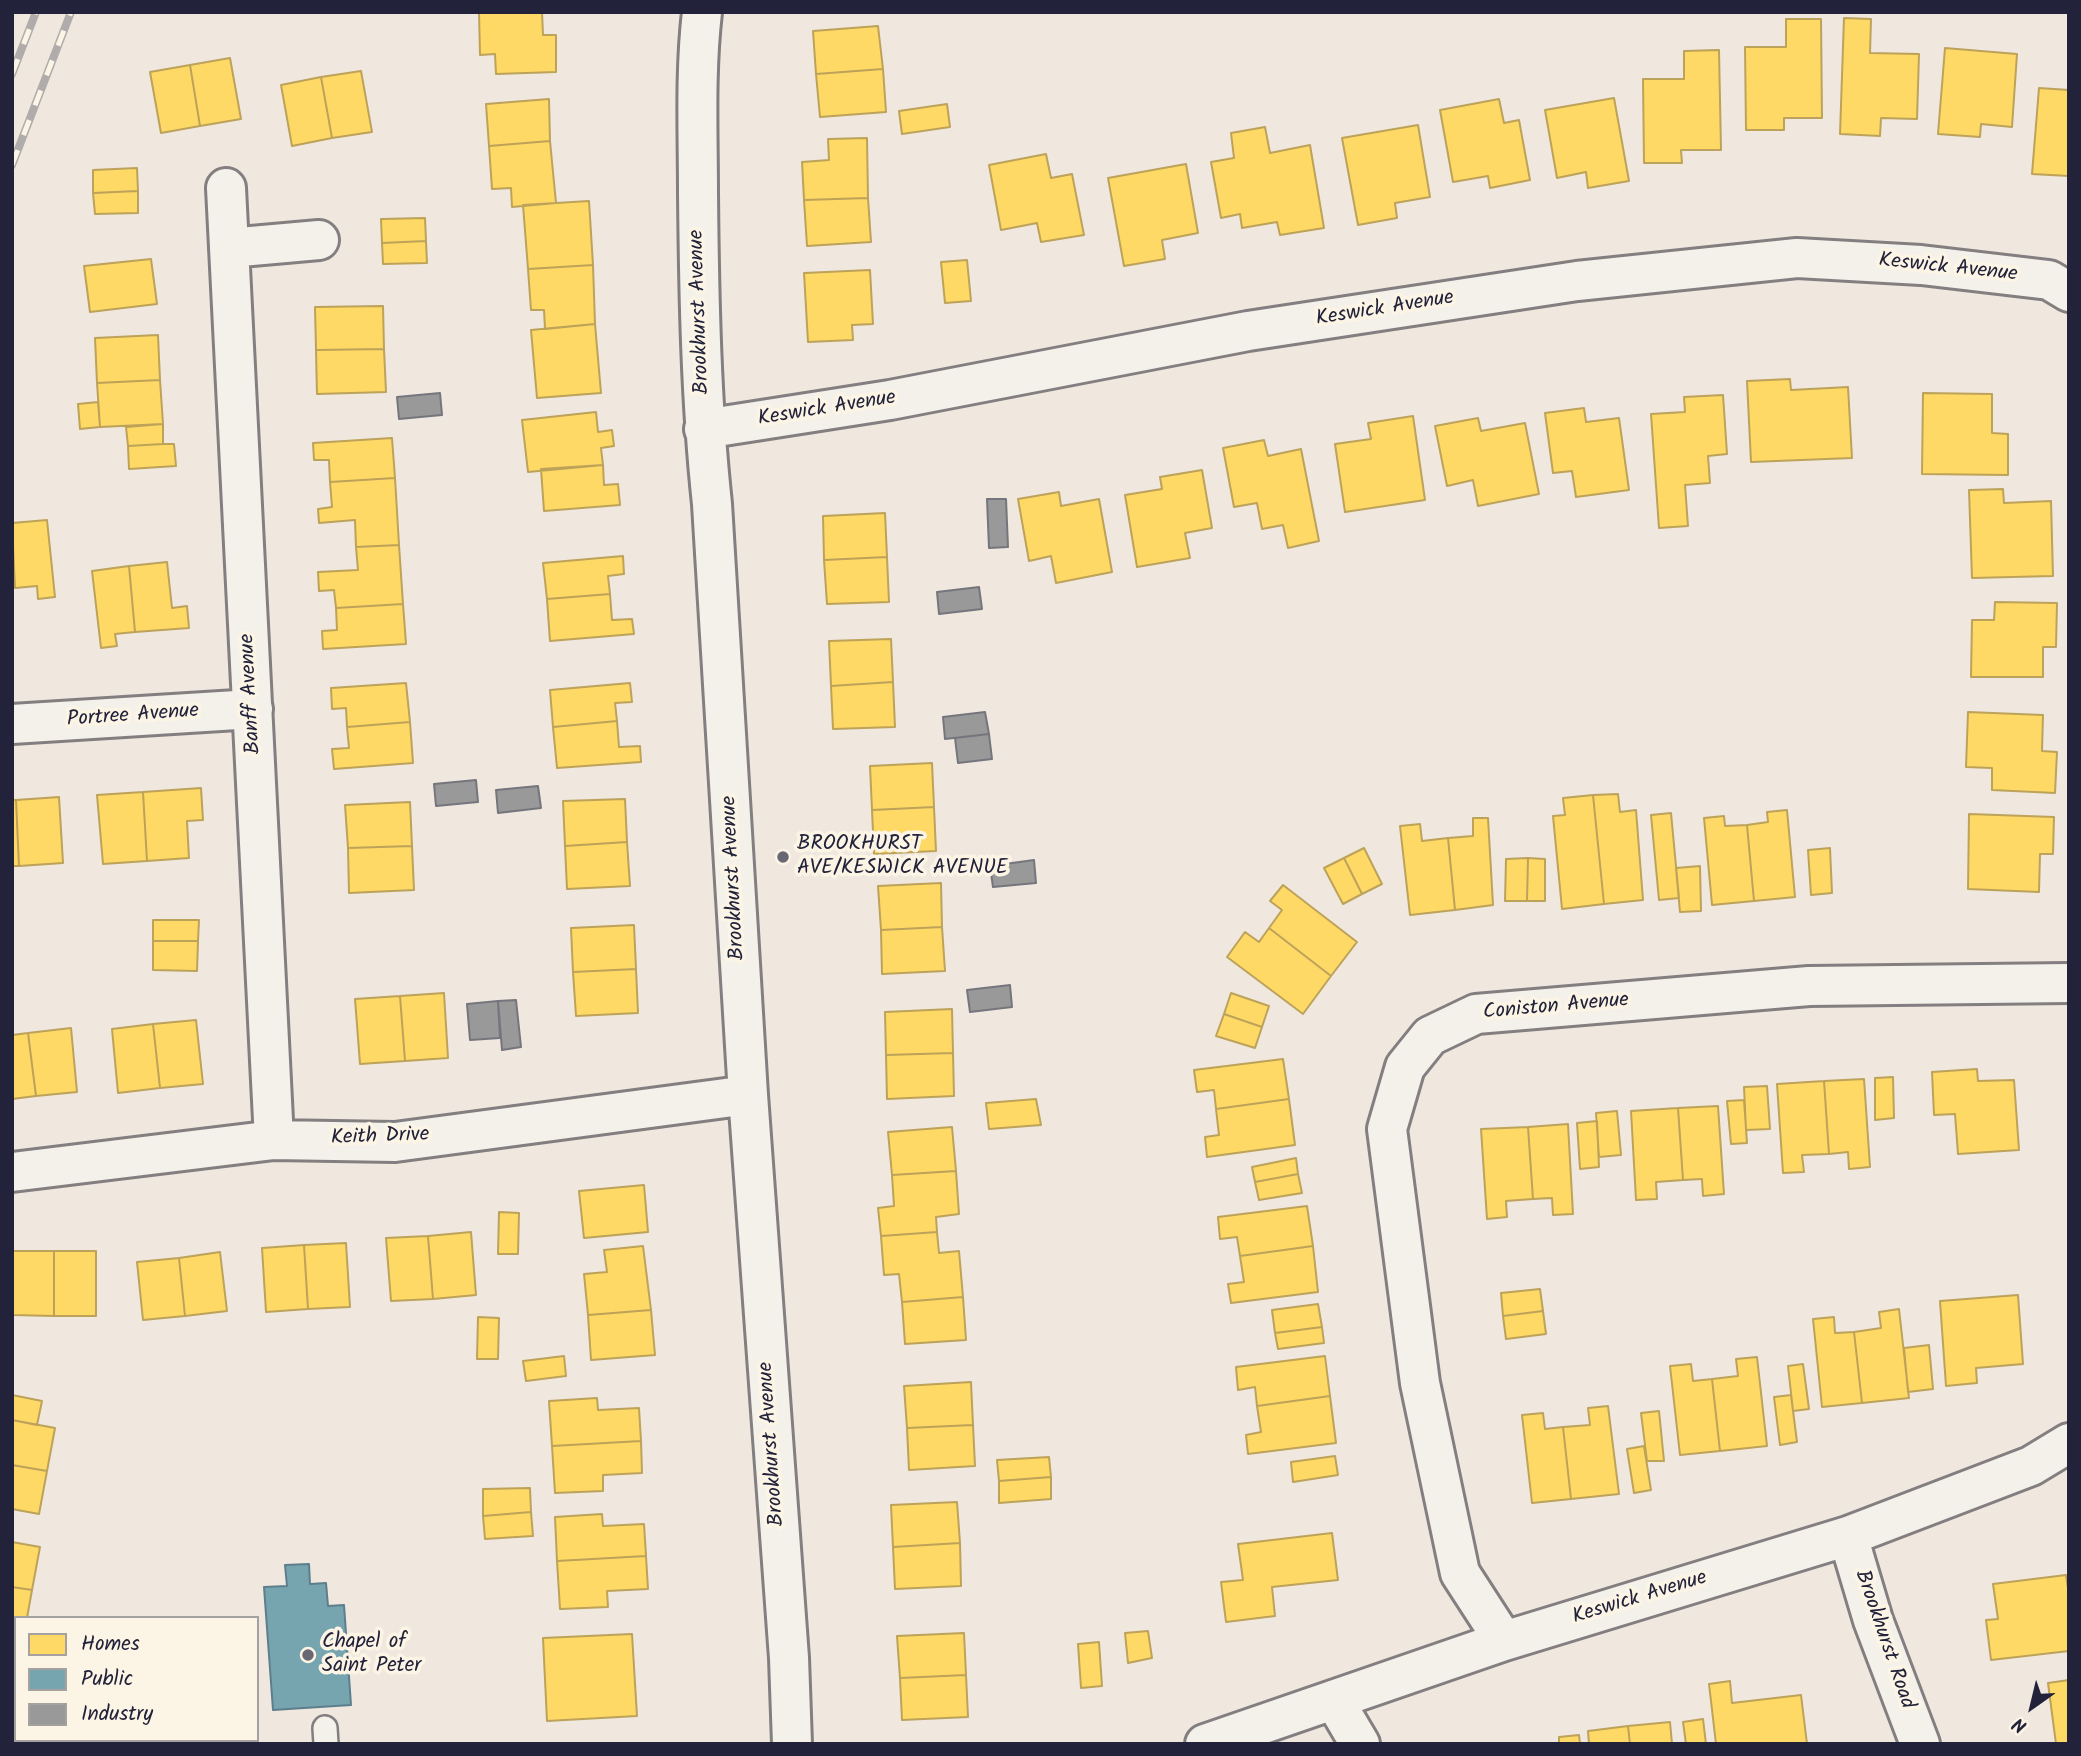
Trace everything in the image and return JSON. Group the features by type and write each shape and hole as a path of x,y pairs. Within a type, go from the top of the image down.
{"street":[{"name":"Brookhurst Avenue","path":"702,12 697,54 697,107 698,279 704,429 712,504 748,1096 789,1658 792,1744"},
{"name":"Banff Avenue","path":"226,188 274,1139"},
{"path":"229,248 319,240"},
{"name":"Keswick Avenue","path":"704,429 890,400 1248,331 1577,281 1797,258 1921,264 2049,280 2069,292"},
{"name":"Portree Avenue","path":"12,724 253,709"},
{"name":"Coniston Avenue","path":"1504,1640 1460,1573 1420,1383 1387,1129 1405,1068 1430,1036 1476,1014 1795,987 2069,983"},
{"name":"Keith Drive","path":"12,1172 274,1139 395,1142 748,1096"},
{"name":"Keswick Avenue","path":"1206,1744 1504,1640 1847,1536 2031,1466 2069,1443"},
{"name":"Brookhurst Road","path":"1847,1536 1873,1620 1920,1744"},
{"path":"1334,1700 1360,1744"}],"building: Homes":[{"path":"479,12 542,12 543,35 556,35 556,72 496,74 495,54 480,55"},
{"path":"1844,18 1871,19 1870,53 1919,54 1917,119 1881,118 1880,136 1840,134"},
{"path":"1786,19 1821,19 1822,118 1784,118 1784,130 1746,130 1745,47 1786,47"},
{"path":"878,26 883,69 816,74 813,31"},
{"path":"1945,48 2017,54 2012,127 1981,124 1980,137 1938,134"},
{"path":"1719,50 1721,150 1681,150 1682,163 1644,163 1643,79 1684,79 1684,51"},
{"path":"230,58 241,119 200,126 190,65"},
{"path":"190,65 200,126 161,133 150,72"},
{"path":"883,69 886,112 820,117 816,74"},
{"path":"361,71 372,132 332,138 321,77"},
{"path":"321,77 332,138 292,146 281,85"},
{"path":"2039,88 2069,90 2069,176 2032,174"},
{"path":"1614,98 1629,181 1588,188 1586,172 1557,178 1545,110"},
{"path":"549,99 550,141 489,146 486,104"},
{"path":"1499,99 1504,123 1519,120 1530,180 1490,188 1488,176 1453,182 1440,110"},
{"path":"947,104 950,127 902,134 899,111"},
{"path":"1418,125 1430,197 1395,203 1397,218 1358,225 1342,138"},
{"path":"1265,127 1270,153 1310,145 1324,228 1280,235 1277,222 1242,228 1240,214 1221,218 1211,162 1234,158 1231,133"},
{"path":"867,138 868,198 804,200 802,162 829,160 828,139"},
{"path":"550,141 556,203 512,207 511,188 492,189 489,146"},
{"path":"1046,154 1051,178 1072,174 1084,235 1041,242 1037,223 1001,230 989,165"},
{"path":"1186,164 1198,233 1162,240 1165,259 1124,266 1108,178"},
{"path":"137,168 138,191 93,193 93,170"},
{"path":"138,191 138,213 95,214 93,193"},
{"path":"868,198 871,242 807,246 804,200"},
{"path":"589,201 593,265 528,269 523,205"},
{"path":"425,218 426,241 382,243 381,219"},
{"path":"426,241 427,263 383,264 382,243"},
{"path":"151,259 157,304 90,312 84,266"},
{"path":"967,260 971,301 945,303 941,262"},
{"path":"593,265 595,324 545,329 544,310 531,310 528,269"},
{"path":"870,270 873,324 852,325 853,340 808,342 804,273"},
{"path":"383,306 384,349 316,350 315,307"},
{"path":"595,324 601,393 537,398 531,330"},
{"path":"158,335 160,380 97,383 95,338"},
{"path":"384,349 386,392 317,394 316,350"},
{"path":"1790,379 1791,390 1848,387 1852,458 1751,462 1747,381"},
{"path":"160,380 163,424 100,427 97,383"},
{"path":"1923,393 1992,394 1992,433 2008,434 2008,475 1922,474"},
{"path":"1723,395 1727,454 1708,456 1710,483 1685,485 1688,526 1659,528 1651,414 1685,412 1684,397"},
{"path":"98,402 100,427 80,429 78,404"},
{"path":"1584,408 1586,422 1619,418 1629,490 1576,497 1572,471 1553,473 1545,413"},
{"path":"596,412 598,432 612,430 614,446 601,448 603,465 528,472 522,420"},
{"path":"1413,416 1425,500 1345,512 1335,444 1371,439 1368,423"},
{"path":"1478,418 1481,431 1525,423 1539,494 1478,506 1473,480 1447,486 1435,426"},
{"path":"163,424 163,444 128,446 126,427"},
{"path":"392,438 395,478 330,482 329,460 314,460 313,443"},
{"path":"1264,440 1268,456 1301,449 1319,541 1288,548 1283,525 1262,529 1257,503 1234,507 1223,448"},
{"path":"174,444 176,466 129,469 128,446"},
{"path":"603,465 604,485 618,484 620,505 544,511 541,469"},
{"path":"1202,470 1212,528 1185,533 1190,558 1137,567 1125,495 1162,489 1160,477"},
{"path":"395,478 399,545 356,547 355,520 319,523 318,509 332,507 330,482"},
{"path":"2003,489 2004,503 2051,501 2053,576 1972,578 1969,490"},
{"path":"1059,492 1061,506 1099,499 1112,572 1056,583 1051,556 1029,561 1018,499"},
{"path":"885,513 887,557 824,560 823,516"},
{"path":"47,520 55,597 38,599 37,586 15,588 12,523"},
{"path":"399,545 403,604 336,608 334,590 319,591 318,572 358,570 356,547"},
{"path":"623,556 624,574 608,576 610,594 547,599 543,563"},
{"path":"887,557 889,602 827,604 824,560"},
{"path":"167,562 172,608 187,606 189,628 135,632 129,566"},
{"path":"129,566 135,632 115,634 117,646 101,648 92,571"},
{"path":"610,594 612,620 632,619 634,634 550,641 547,599"},
{"path":"1995,602 2057,603 2056,647 2043,647 2043,677 1971,677 1972,620 1994,620"},
{"path":"403,604 406,644 323,649 322,631 337,630 336,608"},
{"path":"891,639 893,682 831,686 829,641"},
{"path":"893,682 895,727 833,729 831,686"},
{"path":"406,683 410,722 347,727 346,708 332,709 331,688"},
{"path":"630,683 632,702 615,703 617,721 553,727 550,690"},
{"path":"1968,712 2043,715 2042,751 2057,752 2055,793 1992,790 1992,768 1966,767"},
{"path":"617,721 619,747 640,746 641,762 557,768 553,727"},
{"path":"410,722 413,763 334,769 332,749 349,748 347,727"},
{"path":"932,763 934,807 872,810 870,766"},
{"path":"201,788 203,820 187,821 189,858 147,861 143,792"},
{"path":"143,792 147,861 103,864 97,795"},
{"path":"1618,794 1620,812 1636,810 1643,900 1604,904 1593,795"},
{"path":"1593,795 1604,904 1562,909 1553,816 1565,815 1563,798"},
{"path":"59,797 63,863 19,866 16,800"},
{"path":"625,799 627,842 565,846 563,801"},
{"path":"12,800 16,800 19,866 12,866"},
{"path":"410,802 412,846 348,848 345,805"},
{"path":"934,807 936,851 874,854 872,810"},
{"path":"1787,810 1795,897 1754,901 1747,825 1768,822 1767,812"},
{"path":"1671,813 1679,898 1659,900 1651,815"},
{"path":"1969,814 2054,817 2053,854 2040,854 2039,892 1968,889"},
{"path":"1724,816 1725,826 1747,825 1754,901 1712,905 1704,818"},
{"path":"1473,818 1488,818 1493,905 1455,910 1448,838 1473,836"},
{"path":"1420,824 1422,841 1448,838 1455,910 1410,915 1400,826"},
{"path":"627,842 630,886 567,889 565,846"},
{"path":"412,846 414,890 349,893 348,848"},
{"path":"1364,848 1382,884 1362,894 1344,858"},
{"path":"1830,848 1832,893 1811,895 1808,850"},
{"path":"1344,858 1362,894 1343,904 1324,868"},
{"path":"1528,858 1527,901 1505,901 1506,859"},
{"path":"1528,858 1545,859 1545,901 1527,901"},
{"path":"1700,866 1701,911 1680,912 1676,868"},
{"path":"941,883 942,927 881,930 878,886"},
{"path":"1283,885 1357,942 1331,976 1269,928 1282,910 1270,901"},
{"path":"153,920 199,920 198,941 153,941"},
{"path":"634,925 636,969 573,972 571,928"},
{"path":"942,927 945,971 882,974 881,930"},
{"path":"1269,928 1331,976 1303,1014 1227,957 1245,932 1259,942"},
{"path":"153,941 198,941 197,971 153,970"},
{"path":"636,969 638,1013 576,1016 573,972"},
{"path":"444,993 448,1058 405,1061 400,996"},
{"path":"1231,993 1269,1006 1262,1027 1224,1014"},
{"path":"400,996 405,1061 360,1064 355,999"},
{"path":"952,1009 953,1053 886,1055 885,1012"},
{"path":"1224,1014 1262,1027 1255,1048 1216,1036"},
{"path":"196,1020 203,1084 160,1088 153,1024"},
{"path":"153,1024 160,1088 118,1093 112,1029"},
{"path":"71,1028 77,1092 36,1096 28,1033"},
{"path":"28,1033 36,1096 12,1099 12,1035"},
{"path":"953,1053 954,1096 887,1099 886,1055"},
{"path":"1283,1059 1289,1099 1216,1109 1214,1090 1197,1092 1194,1070"},
{"path":"1977,1069 1978,1081 2014,1080 2019,1150 1958,1154 1955,1114 1934,1115 1932,1072"},
{"path":"1893,1077 1894,1118 1875,1120 1875,1078"},
{"path":"1864,1079 1870,1167 1849,1169 1848,1152 1829,1154 1824,1081"},
{"path":"1824,1081 1829,1154 1802,1155 1804,1172 1783,1173 1777,1084"},
{"path":"1767,1086 1770,1129 1746,1130 1744,1087"},
{"path":"1036,1099 1041,1125 989,1129 986,1103"},
{"path":"1289,1099 1295,1145 1207,1157 1205,1137 1219,1135 1216,1109"},
{"path":"1744,1100 1747,1143 1731,1144 1727,1101"},
{"path":"1718,1106 1724,1194 1703,1196 1702,1179 1683,1180 1678,1108"},
{"path":"1678,1108 1683,1180 1656,1182 1657,1199 1636,1200 1631,1111"},
{"path":"1617,1111 1621,1155 1599,1157 1596,1113"},
{"path":"1597,1121 1599,1167 1580,1169 1577,1123"},
{"path":"1568,1124 1573,1214 1553,1215 1552,1198 1533,1199 1528,1127"},
{"path":"952,1127 956,1171 892,1175 888,1132"},
{"path":"1528,1127 1533,1199 1506,1201 1507,1217 1487,1219 1481,1129"},
{"path":"1296,1158 1298,1174 1255,1182 1252,1167"},
{"path":"956,1171 959,1214 936,1217 937,1232 881,1236 878,1208 894,1206 892,1175"},
{"path":"1298,1174 1302,1193 1259,1200 1255,1182"},
{"path":"644,1185 648,1232 584,1238 579,1191"},
{"path":"1307,1206 1313,1246 1240,1256 1237,1237 1220,1239 1218,1217"},
{"path":"499,1212 519,1213 518,1254 498,1254"},
{"path":"471,1232 476,1295 433,1299 428,1236"},
{"path":"937,1232 939,1253 959,1251 963,1297 902,1302 899,1274 884,1275 881,1236"},
{"path":"428,1236 433,1299 391,1301 386,1238"},
{"path":"346,1243 350,1307 308,1309 304,1245"},
{"path":"304,1245 308,1309 266,1312 262,1248"},
{"path":"643,1246 651,1310 588,1315 584,1274 607,1272 604,1250"},
{"path":"1313,1246 1318,1292 1231,1303 1228,1284 1244,1282 1240,1256"},
{"path":"13,1251 54,1251 54,1316 13,1315"},
{"path":"54,1251 96,1251 96,1316 54,1316"},
{"path":"220,1252 227,1311 185,1316 179,1258"},
{"path":"179,1258 185,1316 143,1320 137,1262"},
{"path":"1540,1289 1543,1311 1503,1316 1501,1293"},
{"path":"2018,1295 2023,1364 1976,1368 1977,1383 1946,1386 1940,1301"},
{"path":"963,1297 966,1340 905,1344 902,1302"},
{"path":"1318,1304 1322,1327 1275,1333 1272,1310"},
{"path":"1899,1309 1909,1398 1862,1403 1854,1332 1881,1328 1879,1312"},
{"path":"651,1310 655,1355 591,1360 588,1315"},
{"path":"1543,1311 1546,1334 1506,1339 1503,1316"},
{"path":"478,1317 499,1318 498,1359 477,1359"},
{"path":"1834,1317 1835,1333 1854,1332 1862,1403 1822,1407 1813,1319"},
{"path":"1322,1327 1324,1343 1278,1349 1275,1333"},
{"path":"1929,1345 1933,1389 1908,1392 1904,1348"},
{"path":"564,1356 566,1376 526,1381 523,1361"},
{"path":"1325,1356 1330,1396 1257,1406 1255,1387 1238,1390 1236,1367"},
{"path":"1757,1357 1767,1446 1720,1451 1712,1379 1738,1376 1736,1359"},
{"path":"1691,1364 1693,1381 1712,1379 1720,1451 1680,1455 1670,1366"},
{"path":"1803,1364 1809,1409 1793,1411 1788,1366"},
{"path":"971,1382 973,1425 907,1428 904,1386"},
{"path":"12,1395 42,1401 37,1425 12,1420"},
{"path":"1791,1395 1797,1442 1780,1445 1774,1397"},
{"path":"1330,1396 1336,1443 1248,1454 1246,1435 1261,1432 1257,1406"},
{"path":"597,1398 598,1410 639,1408 641,1441 552,1446 549,1401"},
{"path":"1608,1406 1619,1494 1571,1499 1563,1427 1590,1425 1588,1408"},
{"path":"1659,1411 1664,1461 1647,1461 1641,1413"},
{"path":"1543,1413 1545,1429 1563,1427 1571,1499 1532,1503 1522,1415"},
{"path":"12,1420 55,1428 47,1471 12,1465"},
{"path":"973,1425 975,1466 909,1470 907,1428"},
{"path":"641,1441 642,1473 603,1475 603,1491 555,1493 552,1446"},
{"path":"1644,1446 1651,1490 1634,1493 1627,1449"},
{"path":"1335,1456 1338,1475 1293,1482 1291,1462"},
{"path":"1049,1457 1051,1477 999,1481 997,1460"},
{"path":"12,1465 47,1471 39,1514 12,1509"},
{"path":"1051,1477 1051,1499 999,1503 999,1481"},
{"path":"530,1488 531,1512 483,1516 483,1489"},
{"path":"957,1502 960,1543 893,1547 891,1505"},
{"path":"531,1512 533,1536 485,1539 483,1516"},
{"path":"602,1514 603,1526 644,1524 646,1556 557,1561 555,1517"},
{"path":"1332,1533 1338,1580 1272,1587 1275,1616 1226,1622 1221,1582 1243,1580 1238,1544"},
{"path":"12,1542 40,1547 32,1590 12,1587"},
{"path":"960,1543 961,1586 895,1589 893,1547"},
{"path":"646,1556 648,1589 607,1591 608,1607 560,1609 557,1561"},
{"path":"2066,1575 2069,1595 2069,1651 1991,1660 1986,1620 1998,1619 1993,1584"},
{"path":"12,1587 32,1590 27,1616 14,1616 12,1631"},
{"path":"1148,1631 1152,1658 1128,1663 1125,1633"},
{"path":"964,1633 966,1675 900,1678 897,1636"},
{"path":"632,1634 637,1716 547,1721 543,1638"},
{"path":"1099,1642 1102,1686 1081,1688 1078,1644"},
{"path":"12,1669 14,1669 14,1714"},
{"path":"966,1675 968,1717 902,1720 900,1678"},
{"path":"2069,1680 2069,1744 2056,1744 2048,1683"},
{"path":"1730,1681 1732,1703 1801,1695 1807,1744 1716,1744 1709,1684"},
{"path":"1703,1719 1706,1744 1686,1744 1683,1722"},
{"path":"1670,1722 1672,1744 1630,1744 1628,1726"},
{"path":"1628,1726 1630,1744 1589,1744 1588,1731"},
{"path":"1579,1735 1580,1744 1559,1744 1559,1737"}],"building: Public":[{"name":"Chapel of Saint Peter","path":"309,1564 310,1584 326,1583 328,1606 344,1605 351,1705 273,1710 264,1587 287,1586 285,1565"}],"building: Industry":[{"path":"440,393 442,415 399,419 397,397"},
{"path":"987,499 1006,499 1008,547 989,548"},
{"path":"979,587 982,609 939,614 937,592"},
{"path":"985,712 989,734 945,739 943,717"},
{"path":"989,734 992,759 958,763 955,738"},
{"path":"476,780 478,802 436,806 434,784"},
{"path":"538,786 541,808 498,813 496,790"},
{"path":"1034,860 1036,883 993,887 990,866"},
{"path":"1010,985 1012,1007 970,1012 967,990"},
{"path":"516,1000 521,1047 502,1050 498,1001"},
{"path":"498,1001 500,1038 470,1040 467,1004"}],"railway":[{"path":"12,74 36,12"},
{"path":"12,165 71,12"}],"place":[{"name":"BROOKHURST AVE/KESWICK AVENUE","path":"783,857"},
{"name":"Chapel of Saint Peter","path":"308,1655"}]}
